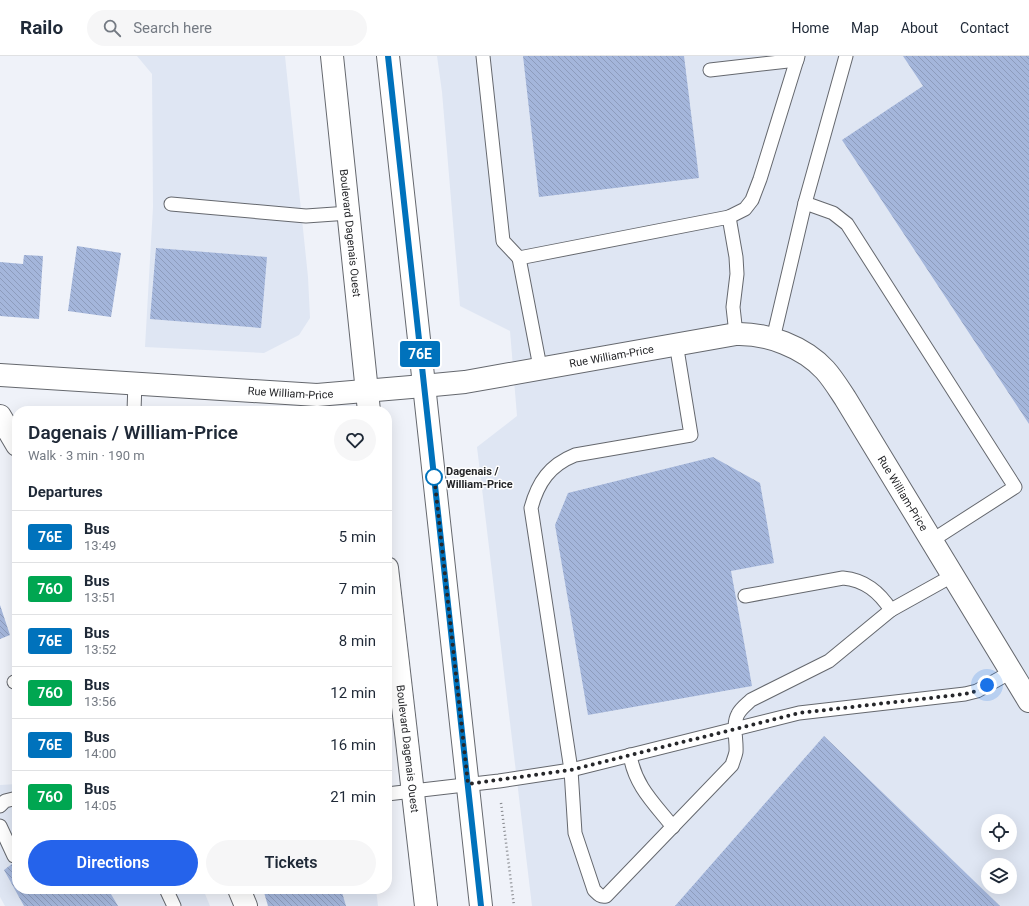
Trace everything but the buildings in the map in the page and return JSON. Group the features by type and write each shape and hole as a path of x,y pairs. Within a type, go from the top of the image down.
{"main road":[{"name":"Boulevard Dagenais Ouest","path":"332,56 368,401"},
{"path":"388,56 423,386 445,564 481,906"},
{"name":"Rue William-Price","path":"0,375 135,382 317,395 368,401 423,386 465,382 676,343 749,333 773,339 801,352 825,370 846,398 952,576 1029,701"},
{"path":"0,416 12,436"},
{"name":"Boulevard Dagenais Ouest","path":"392,657 393,675 412,792 426,906"},
{"path":"241,894 246,906"}],"lane":[{"path":"483,56 503,241 519,258 540,367"},
{"path":"773,339 805,203 846,56"},
{"path":"519,258 729,217 745,209 752,200 760,179 797,58 710,70"},
{"path":"805,203 833,213 847,224 1015,487 931,541"},
{"path":"171,204 306,216 349,213"},
{"path":"729,217 736,257 737,274 733,307 736,334"},
{"path":"676,343 691,435 575,455 562,460 549,471 540,482 531,508 571,770 575,833 594,890 602,897 606,896 732,765 736,753 735,729 737,715 751,700 829,661 891,610 952,576"},
{"path":"134,406 135,382"},
{"path":"745,596 843,578 853,579 877,591 891,610"},
{"path":"392,794 571,770 799,713 965,694 977,691 1011,672"},
{"path":"630,755 632,769 639,784 673,827"},
{"path":"0,806 5,801 12,799"},
{"path":"0,826 12,852"},
{"path":"168,894 174,906"}],"path":[{"path":"501,800 514,906"}],"shaded area":[{"path":"137,56 285,56 308,277 310,318 299,335 264,353 145,347 153,207 152,74"},
{"path":"437,56 1029,56 1029,906 532,906 477,447 517,416 510,331 460,306 442,92"},
{"path":"12,784 12,894 205,894 210,906 5,906 0,897 0,785"},
{"path":"271,894 377,894 378,906 277,906"}],"bus line":[{"name":"76E","path":"388,56 430,446 445,564 481,906"}],"place":[{"name":"Dagenais / William-Price","path":"434,477"}],"route":[{"path":"434,477 434,475 468,784 499,781 571,770 799,713 965,694 977,691 987,685"}]}
